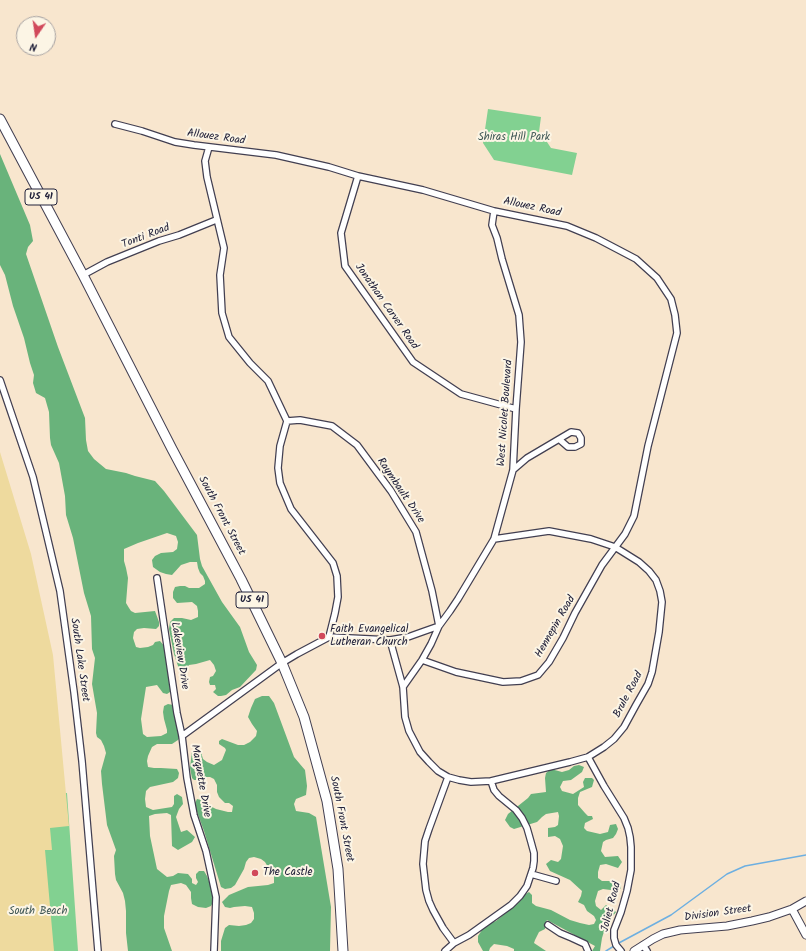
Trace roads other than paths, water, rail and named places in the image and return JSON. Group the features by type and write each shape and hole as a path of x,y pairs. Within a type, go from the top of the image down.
{"highway":[{"name":"South Front Street","path":"0,119 241,579 282,663 304,717 327,801 338,869 343,951"}],"street":[{"name":"Allouez Road","path":"115,124 175,142 276,155 329,167 358,176 423,190 494,210 567,226 596,238 636,259 657,278 671,299 677,333 648,446 634,516 625,534 615,547"},
{"path":"209,147 205,161 206,177 224,248 220,275 222,313 229,337 250,363 268,381 287,422 280,446 278,468 280,483 291,509 333,563 338,597 329,637 390,640 439,626"},
{"name":"Jonathan Carver Road","path":"358,176 341,233 345,266 413,362 461,394 516,409"},
{"name":"West Nicolet Boulevard","path":"403,687 422,660 439,626 458,599 494,539 513,470 521,342 519,315 492,225 494,210"},
{"name":"Tonti Road","path":"83,276 107,262 216,220"},
{"name":"South Lake Street","path":"0,380 33,477 60,591 82,761 98,951"},
{"name":"Raymbault Drive","path":"287,422 300,420 332,426 357,445 391,491 416,532 432,591 439,626"},
{"path":"513,470 527,458 560,440"},
{"name":"Brule Road","path":"448,777 471,782 491,781 588,757 614,739 624,727 648,684 652,672 659,632 662,602 656,580 649,570 615,547 591,539 549,530 494,539"},
{"name":"Hennepin Road","path":"422,660 456,672 503,682 520,681 538,675 549,662 602,566 615,547"},
{"name":"Lakeview Drive","path":"157,578 177,713 182,736"},
{"name":"Marquette Drive","path":"214,951 216,897 206,851 194,816 187,778 182,736 282,663 329,637"},
{"path":"390,640 403,687 405,717 413,740 420,752 429,762 448,777 425,841 424,864 426,890 429,901 443,928 454,943"},
{"name":"Joliet Road","path":"588,757 624,818 630,837 630,870 627,891 614,930 616,945 621,951"},
{"path":"445,951 454,943 469,935 511,905 527,886 531,874 534,853 527,828 516,810 494,790 491,781"},
{"path":"531,874 556,881"},
{"name":"Division Street","path":"634,951 645,948 663,934 680,930 752,922 806,902"},
{"path":"792,908 806,935"},
{"path":"548,925 560,933 585,944 588,951"}],"waterway":[{"path":"617,944 671,915 727,874 745,866 806,855"},
{"path":"606,951 614,946"}],"place":[{"name":"Faith Evangelical Lutheran Church","path":"322,636"},
{"name":"The Castle","path":"255,873"}],"park label":[{"name":"Shiras Hill Park","path":"514,138"},
{"name":"South Beach","path":"38,912"}]}
